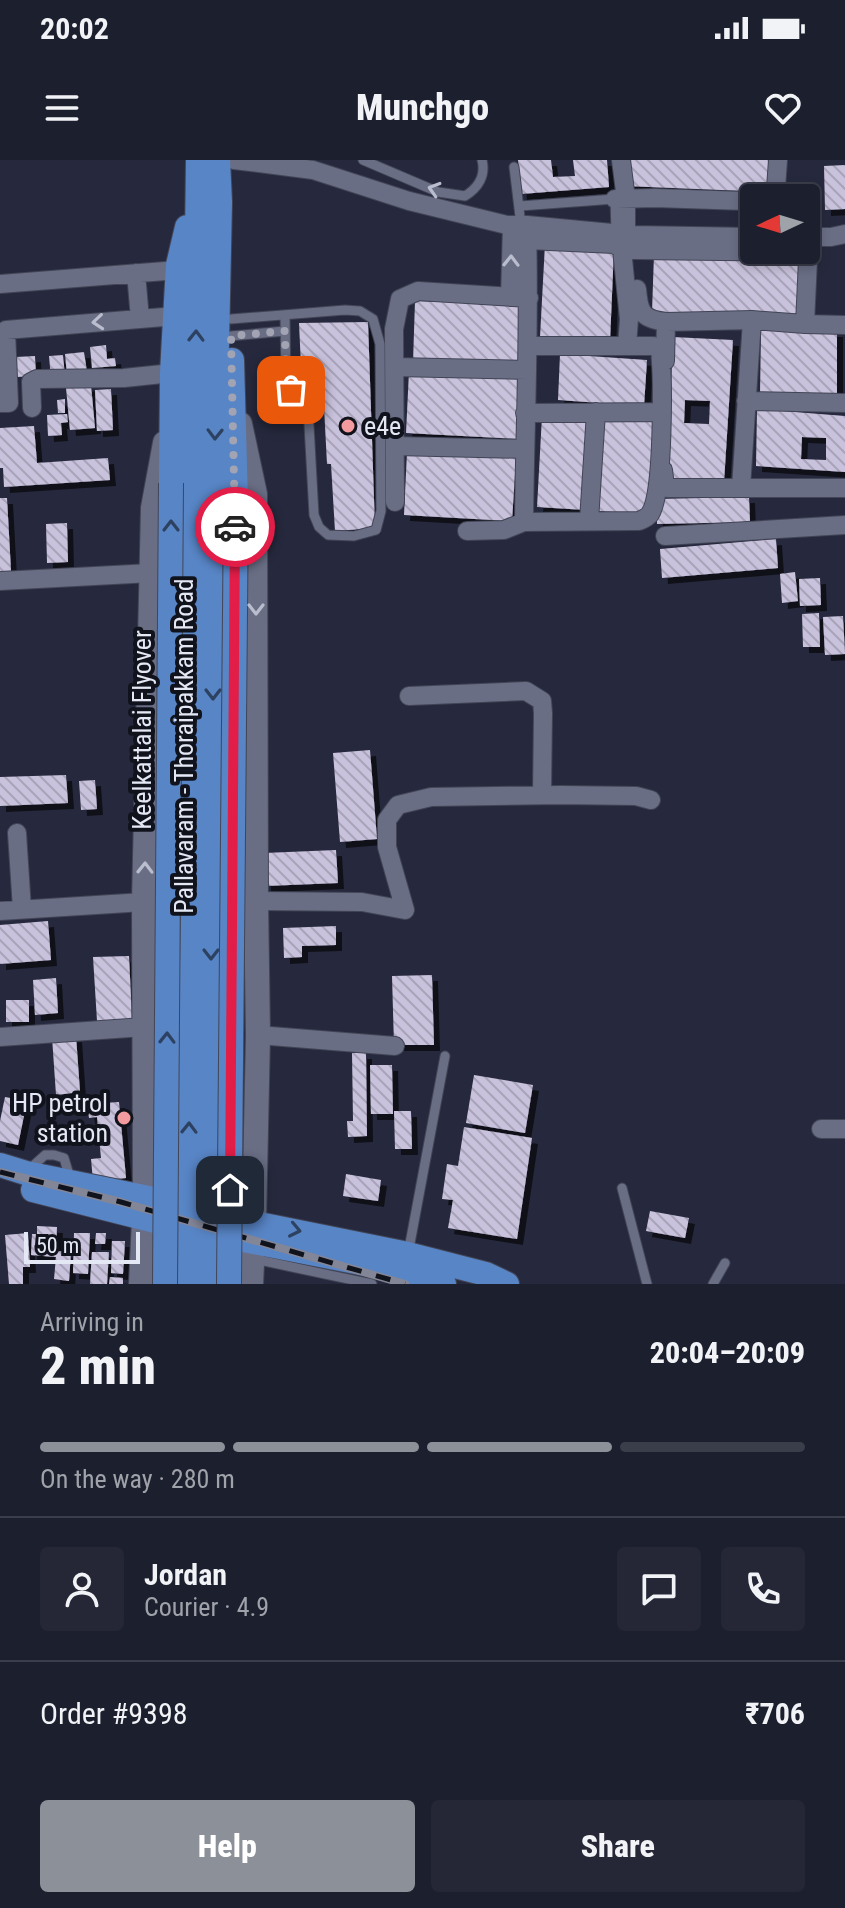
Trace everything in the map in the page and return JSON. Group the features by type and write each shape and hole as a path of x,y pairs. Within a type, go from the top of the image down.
{"main road":[{"name":"Pallavaram - Thoraipakkam Road","path":"188,1284 198,1221 220,202 218,160"},
{"name":"Pallavaram - Thoraipakkam Road","path":"198,169 192,1020 198,1221 207,1284"},
{"name":"Keelkattalai Flyover","path":"165,1284 172,373 178,270 198,169"},
{"path":"220,202 231,328 236,500 229,1284"},
{"path":"2,1167 70,1182 144,1208"},
{"path":"2,1167 198,1221 253,1241 371,1265 444,1284"},
{"path":"253,1241 408,1254 486,1274 507,1284"}],"street":[{"path":"234,160 313,170 409,201 522,229 614,244 622,249 629,319 627,346"},
{"path":"621,160 620,199 643,315 650,320 666,322 752,320 845,325"},
{"path":"776,184 778,160"},
{"path":"620,199 740,201"},
{"path":"522,229 628,238 740,240"},
{"path":"522,229 520,298 528,346 524,522"},
{"path":"820,239 845,234"},
{"path":"628,238 740,237"},
{"path":"805,324 807,264"},
{"path":"0,284 178,270"},
{"path":"136,273 140,319"},
{"path":"395,502 394,329 400,299 418,291 520,298"},
{"path":"0,403 9,403 6,330 176,316"},
{"path":"741,488 752,320"},
{"path":"666,322 665,486 845,488"},
{"path":"467,531 504,530 524,522 639,521 651,513 659,480 660,350 653,346 528,346"},
{"path":"395,367 527,370"},
{"path":"32,408 31,382 37,379 124,378 172,373"},
{"path":"233,394 255,494 258,1035 251,1284"},
{"path":"746,401 845,403"},
{"path":"141,1284 144,1208 144,902 153,508 172,405"},
{"path":"589,521 596,412"},
{"path":"525,413 661,412"},
{"path":"395,446 525,449"},
{"path":"665,536 845,525"},
{"path":"0,581 151,573"},
{"path":"409,696 526,691 535,695 542,701 542,795"},
{"path":"256,901 362,902 405,910 387,847 387,820 398,805 431,797 636,796 651,800"},
{"path":"17,833 22,909"},
{"path":"0,911 144,902"},
{"path":"0,1037 144,1027"},
{"path":"258,1035 395,1046"},
{"path":"821,1129 845,1129"}],"lane":[{"path":"363,160 438,192 465,196 477,188 484,168 482,160"},
{"path":"514,167 522,229"},
{"path":"520,206 620,199"},
{"path":"231,328 285,315 345,310 360,311 373,319 380,344 381,511 376,530 341,536 328,535 319,527 314,515 308,407 304,397 291,390 286,382 285,315"},
{"path":"231,328 285,331"},
{"path":"408,1254 445,1056"},
{"path":"622,1188 647,1284"},
{"path":"253,1241 372,1284"},
{"path":"713,1284 725,1263"}],"building":[{"path":"518,160 551,160 553,177 575,176 573,160 607,160 609,187 521,194"},
{"path":"626,160 771,160 770,184 740,184 740,191 625,186"},
{"path":"845,165 845,209 825,210 824,166"},
{"path":"545,244 614,248 610,341 540,337"},
{"path":"654,254 740,257 740,264 799,264 797,316 652,312"},
{"path":"415,301 522,305 520,366 413,362"},
{"name":"e4e","path":"368,322 375,528 335,531 323,388 302,388 299,323"},
{"path":"761,331 837,331 837,394 760,393"},
{"path":"673,337 733,340 724,482 667,483","holes":["685,400 710,401 709,424 684,423"]},
{"path":"106,345 107,359 115,358 116,366 92,368 90,347"},
{"path":"84,352 87,372 67,375 65,354"},
{"path":"560,354 647,360 644,406 558,400"},
{"path":"63,355 65,377 51,379 49,356"},
{"path":"35,356 36,376 17,377 16,357"},
{"path":"409,371 522,377 518,439 406,433"},
{"path":"91,385 95,428 70,430 66,388"},
{"path":"111,389 113,430 97,431 95,390"},
{"path":"65,399 65,413 58,413 57,400"},
{"path":"757,409 845,416 845,472 756,466","holes":["802,437 826,438 826,460 801,459"]},
{"path":"67,414 68,422 61,423 62,435 48,436 47,415"},
{"path":"542,416 591,419 586,510 537,507"},
{"path":"603,419 654,422 648,514 598,511"},
{"path":"34,426 37,463 108,458 110,480 4,487 3,468 0,468 0,428"},
{"path":"407,452 516,458 512,521 404,515"},
{"path":"749,497 750,522 657,524 656,499"},
{"path":"0,498 7,498 11,571 0,571"},
{"path":"67,523 68,562 47,563 46,524"},
{"path":"776,539 778,568 662,578 660,549"},
{"path":"795,572 798,601 782,603 780,574"},
{"path":"820,578 821,605 800,606 799,579"},
{"path":"819,613 820,647 803,647 802,614"},
{"path":"843,616 845,654 825,655 823,617"},
{"path":"370,750 377,839 340,842 333,753"},
{"path":"66,775 68,803 0,806 0,777"},
{"path":"95,780 97,809 81,810 79,781"},
{"path":"336,850 338,883 265,886 264,853"},
{"path":"48,921 51,960 0,964 0,925"},
{"path":"336,926 336,945 302,946 302,957 284,958 283,928"},
{"path":"129,956 132,1019 97,1021 93,957"},
{"path":"432,975 434,1045 394,1045 392,976"},
{"path":"56,978 58,1013 35,1015 33,980"},
{"path":"6,1000 29,1000 29,1022 6,1022"},
{"path":"76,1036 80,1092 56,1095 52,1037"},
{"path":"352,1053 366,1053 367,1136 348,1137 347,1121 353,1121"},
{"path":"370,1065 392,1065 393,1114 371,1114"},
{"path":"474,1075 533,1085 525,1133 466,1123"},
{"path":"5,1097 27,1101 18,1145 0,1141"},
{"path":"119,1102 126,1178 93,1181 91,1159 101,1158 97,1117 89,1118 87,1104"},
{"path":"394,1111 411,1111 412,1149 395,1149"},
{"path":"464,1127 532,1138 517,1239 448,1228 453,1200 442,1199 447,1164 458,1166"},
{"path":"346,1174 381,1180 378,1201 343,1196"},
{"path":"650,1211 689,1218 685,1238 646,1231"},
{"path":"37,1226 57,1227 56,1251 71,1252 69,1281 54,1279 56,1257 31,1255 32,1234 37,1234"},
{"path":"28,1233 30,1267 23,1267 23,1284 9,1284 5,1235"},
{"path":"74,1233 90,1233 88,1274 73,1273"},
{"path":"96,1233 106,1233 105,1244 95,1244"},
{"path":"112,1241 125,1241 123,1274 111,1273"},
{"path":"92,1252 109,1252 107,1284 90,1284"},
{"path":"110,1277 123,1278 123,1284 109,1284"}],"railway":[{"path":"0,1172 121,1202 405,1284"}],"way so far":[{"path":"235,527 231,336 285,331 286,382 291,390"}],"place":[{"name":"e4e","path":"348,426"},
{"name":"HP petrol station","path":"124,1118"}],"route":[{"path":"230,1190 235,527"}]}
